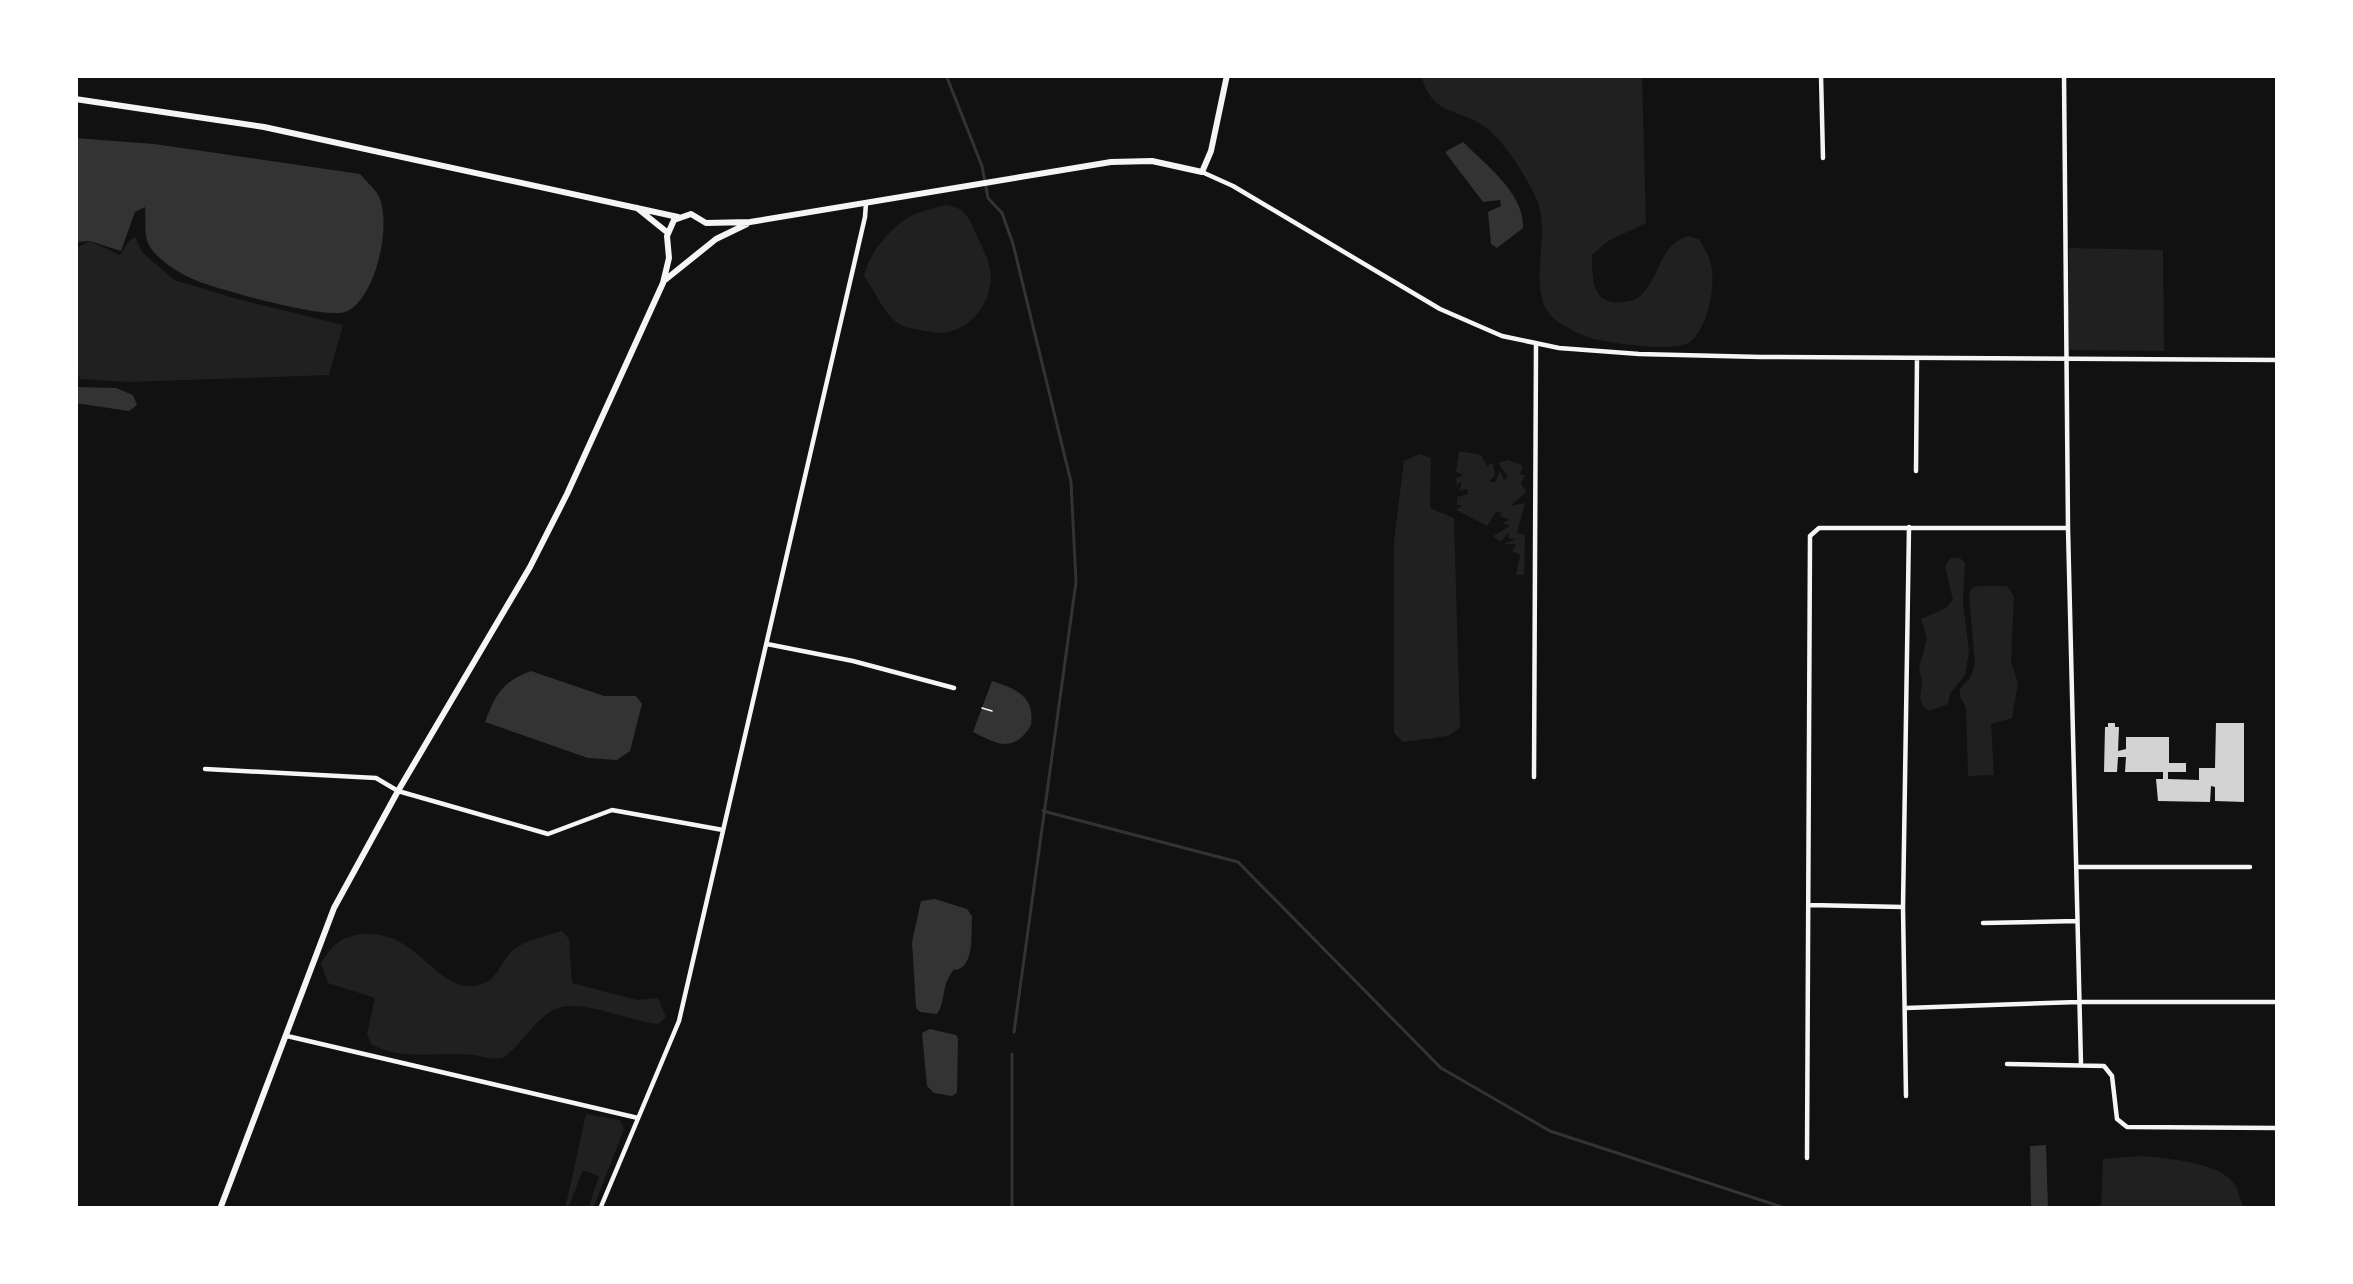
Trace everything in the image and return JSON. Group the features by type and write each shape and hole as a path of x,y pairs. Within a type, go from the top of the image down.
{"street":[{"path":"1202,172 1227,75"},
{"path":"1821,75 1823,158"},
{"path":"2064,75 2068,528 2081,1065"},
{"path":"75,98 264,127 679,217"},
{"path":"220,1209 334,908 567,494 663,283 668,233 679,217 691,214 706,223 750,222 1132,160 1152,161 1202,172 1233,186 1439,309 1502,336 1536,344 1639,354 2278,360"},
{"path":"600,1209 679,1021 829,382 866,203"},
{"path":"634,206 668,233"},
{"path":"663,283 692,257 750,222"},
{"path":"706,223 710,231 706,248"},
{"path":"669,245 692,257"},
{"path":"1534,777 1536,344"},
{"path":"1916,471 1917,358"},
{"path":"1906,1096 1903,908 1909,527"},
{"path":"1807,1158 1810,536 1819,528 2068,528"},
{"path":"764,644 954,688"},
{"path":"205,769 376,778 398,790 548,835 612,810 723,830"},
{"path":"2075,867 2251,868"},
{"path":"1808,905 1903,908"},
{"path":"1984,922 2077,921"},
{"path":"1906,1008 2278,1002"},
{"path":"286,1036 638,1118"},
{"path":"2006,1064 2099,1065 2110,1072 2117,1119 2127,1127 2278,1128"}],"path":[{"path":"982,708 992,711"}],"shaded area":[{"path":"1421,75 1642,75 1646,223 1608,241 1592,255 1594,281 1605,300 1635,300 1671,247 1688,236 1699,239 1710,261 1712,283 1706,317 1690,342 1660,347 1607,342 1557,321 1541,297 1541,212 1527,180 1489,130 1440,105"},
{"path":"75,138 154,144 360,174 378,195 384,223 379,259 365,293 345,312 317,312 200,282 171,267 152,249 146,235 145,207 135,212 121,251 90,241 75,242"},
{"path":"1463,142 1502,180 1522,215 1523,228 1497,248 1491,244 1488,212 1501,206 1500,200 1483,202 1445,152"},
{"path":"945,205 962,211 971,223 991,278 986,300 973,319 943,333 896,322 864,276 877,248 898,225"},
{"path":"135,237 142,252 174,280 343,325 329,375 129,382 80,379 75,367 75,249 90,241 120,255"},
{"path":"2069,248 2163,250 2164,351 2069,350"},
{"path":"75,384 116,388 133,395 137,405 129,411 75,403"},
{"path":"1459,451 1481,455 1487,466 1493,463 1495,475 1489,482 1495,482 1500,471 1504,480 1508,477 1498,463 1508,460 1523,466 1520,475 1525,475 1521,483 1526,492 1510,506 1525,503 1517,533 1525,535 1524,575 1516,575 1520,555 1512,551 1516,544 1504,544 1516,539 1508,538 1509,532 1501,542 1493,536 1510,526 1503,523 1509,520 1499,515 1503,513 1496,512 1487,526 1456,510 1463,505 1457,505 1457,497 1468,494 1467,489 1459,491 1462,482 1457,489 1456,478 1464,475 1456,472"},
{"path":"1419,454 1431,458 1430,508 1454,518 1460,728 1448,736 1403,742 1394,733 1394,541 1404,461"},
{"path":"1950,558 1965,563 1963,603 1969,651 1965,675 1948,704 1929,711 1920,698 1919,668 1927,638 1921,619 1953,600 1945,567"},
{"path":"1979,586 2007,586 2014,597 2011,662 2018,683 2012,718 1991,724 1994,775 1968,776 1966,708 1960,689 1975,664 1969,595"},
{"path":"531,671 604,696 636,696 642,704 630,751 617,760 588,758 485,722 501,690"},
{"path":"992,681 1016,691 1030,707 1031,725 1012,743 997,743 973,732"},
{"path":"935,899 967,909 972,916 969,955 951,973 937,1014 916,1008 912,942 921,901"},
{"path":"562,931 569,939 572,983 637,1000 658,998 666,1017 658,1024 564,1006 546,1015 503,1058 396,1053 371,1044 367,1034 375,998 328,983 321,964 343,939 384,936 414,951 451,981 479,985 494,976 515,949"},
{"path":"930,1029 958,1039 957,1093 952,1096 934,1093 927,1086 922,1033"},
{"path":"586,1114 620,1120 624,1129 593,1209 588,1209 599,1176 583,1170 565,1209"},
{"path":"2046,1145 2048,1209 2031,1209 2030,1146"},
{"path":"2141,1156 2190,1162 2225,1175 2244,1209 2101,1209 2103,1159"}],"building":[{"path":"2108,723 2119,727 2118,751 2126,749 2126,737 2169,737 2169,763 2186,763 2186,772 2168,772 2168,779 2199,780 2199,768 2215,768 2216,723 2244,723 2244,802 2215,801 2215,787 2211,786 2210,802 2158,801 2156,779 2163,779 2163,772 2125,772 2126,757 2118,757 2117,772 2104,772"}],"waterway":[{"path":"946,75 982,166 988,198 1002,213 1013,244 1071,482 1076,582 1014,1032"},
{"path":"1043,811 1238,862 1441,1068 1550,1131 1788,1209"},
{"path":"1012,1054 1012,1209"}]}
